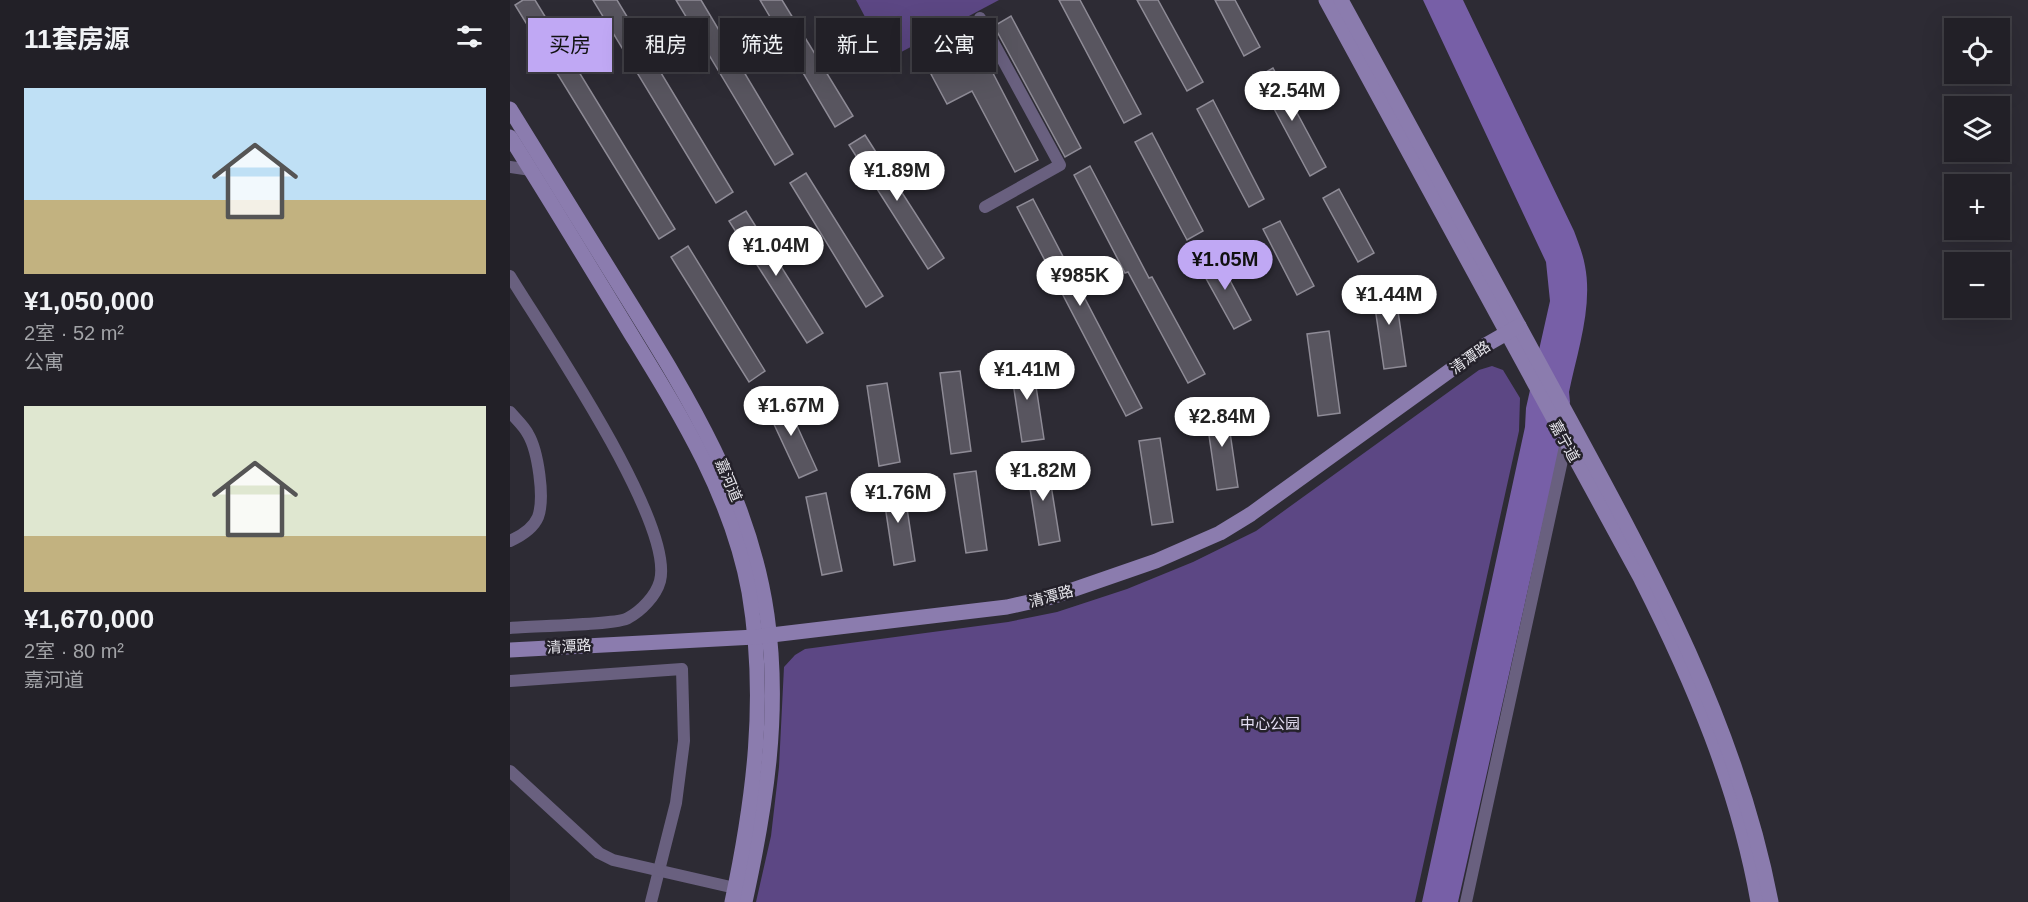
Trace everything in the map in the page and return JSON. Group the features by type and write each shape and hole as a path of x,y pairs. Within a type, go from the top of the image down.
{"street":[{"name":"嘉宁道","path":"1326,0 1513,330 1533,352 1653,576 1699,671 1744,794 1764,866 1771,902"},
{"name":"嘉宁道","path":"1341,0 1513,330 1526,371 1641,579 1696,696 1738,820 1758,902"},
{"path":"985,207 1060,165 996,47"},
{"name":"嘉河道","path":"510,109 677,378 713,445 746,525 760,580 762,636 756,764 750,816 733,895"},
{"name":"嘉河道","path":"510,137 700,452 723,505 742,563 762,636 772,699 770,763 762,822 745,902"},
{"path":"510,167 531,170"},
{"path":"510,276 602,425 642,500 659,556 660,581 644,608 625,620 510,628"},
{"name":"清潭路","path":"510,650 762,636 1006,607 1052,597 1156,561 1220,533 1251,514 1484,346 1513,330"},
{"path":"510,412 529,435 541,488 538,517 524,534 510,541"},
{"path":"1466,902 1566,442"},
{"path":"510,681 682,669 684,741 676,803 651,902"},
{"path":"510,771 599,854 613,860 660,869 733,895"}],"green space":[{"path":"856,0 999,0 965,18 912,18 912,46 900,53 900,18 866,18"},
{"name":"中心公园","path":"1492,366 1503,370 1520,398 1519,431 1415,902 756,902 771,836 779,767 784,667 795,655 805,649 1008,622 1057,612 1127,589 1193,562 1256,531 1479,370"}],"shaded area":[{"path":"1423,0 1463,0 1574,231 1583,257 1587,282 1586,314 1569,392 1570,402 1458,902 1422,902 1550,301 1546,262"}],"building":[{"path":"523,0 535,0 546,18 528,18 528,26 515,5"},
{"path":"593,0 617,0 628,18 624,18 624,51 612,31 612,18 604,18"},
{"path":"676,0 701,0 720,32 720,72 744,72 793,154 775,165 708,53 708,18 687,18"},
{"path":"760,0 782,0 793,18 771,18"},
{"path":"1059,0 1080,0 1141,114 1124,123"},
{"path":"1137,0 1158,0 1203,82 1187,91"},
{"path":"1215,0 1235,0 1260,47 1244,56"},
{"path":"1011,16 1081,148 1065,157 996,30 996,25"},
{"path":"804,36 816,56 816,72 826,72 853,116 835,127 803,72"},
{"path":"1273,68 1326,167 1310,176 1257,77"},
{"path":"556,72 579,72 675,229 659,239"},
{"path":"637,72 660,72 733,192 716,203"},
{"path":"935,72 992,72 1038,160 1015,172 972,91 947,104 931,74"},
{"path":"1213,100 1264,199 1249,207 1197,109"},
{"path":"1152,133 1203,231 1187,240 1135,142"},
{"path":"865,135 944,258 928,269 849,145"},
{"path":"1090,166 1149,278 1152,277 1205,374 1188,383 1128,272 1125,273 1074,175"},
{"path":"806,173 883,296 866,307 790,183"},
{"path":"1339,189 1374,253 1358,262 1323,198"},
{"path":"1033,199 1142,408 1126,416 1017,207"},
{"path":"746,211 823,333 807,343 729,221"},
{"path":"1280,221 1314,286 1297,295 1263,229"},
{"path":"688,246 765,371 749,382 671,257"},
{"path":"1216,254 1251,320 1234,329 1198,264"},
{"path":"1394,284 1406,366 1384,369 1372,287"},
{"path":"1329,331 1340,413 1318,416 1307,334"},
{"path":"1032,360 1044,439 1022,442 1010,363"},
{"path":"960,371 971,451 951,454 940,373"},
{"path":"887,383 900,462 879,466 867,386"},
{"path":"784,397 817,470 799,478 765,405"},
{"path":"1226,405 1238,487 1217,490 1205,408"},
{"path":"1160,438 1173,522 1152,525 1139,441"},
{"path":"1047,460 1060,541 1039,545 1026,463"},
{"path":"976,471 987,550 966,553 954,474"},
{"path":"903,482 915,561 894,565 882,486"},
{"path":"826,493 842,571 822,575 806,497"}]}
